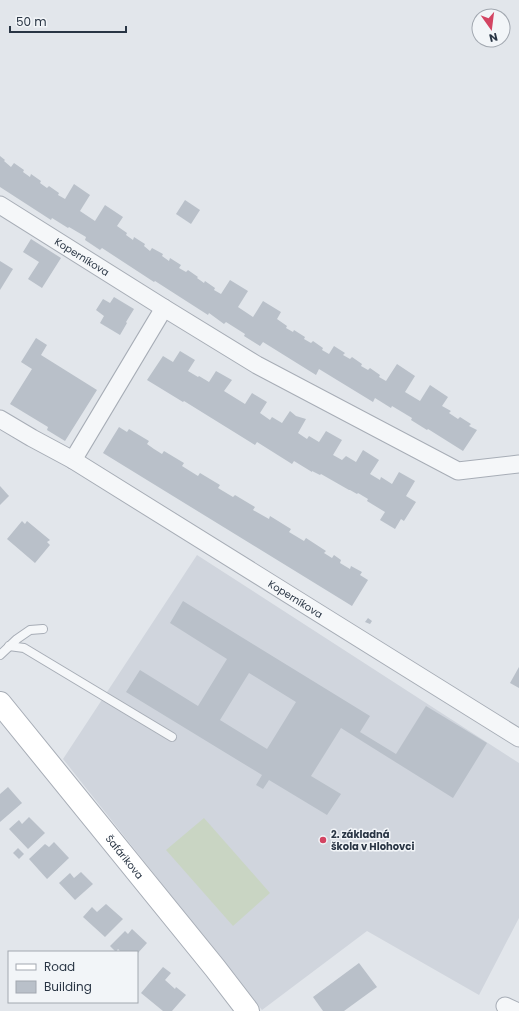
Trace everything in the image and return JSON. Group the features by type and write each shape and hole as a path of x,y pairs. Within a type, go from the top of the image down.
{"main road":[{"name":"Šafárikova","path":"0,703 215,968 248,1011"}],"street":[{"name":"Koperníkova","path":"0,205 258,365 458,471 519,464"},
{"path":"73,460 164,308"},
{"name":"Koperníkova","path":"0,419 73,460 519,738"}],"lane":[{"path":"0,655 17,639 30,630 43,629"},
{"path":"9,646 24,648 172,737"}],"shaded area":[{"name":"2. základná škola v Hlohovci","path":"197,555 519,763 519,918 479,995 367,931 262,1010 63,759"}],"green space":[{"path":"204,818 270,893 233,926 166,850"}],"building":[{"path":"0,156 11,167 14,163 24,170 23,172 30,177 31,174 41,181 40,183 47,188 49,186 59,193 58,195 65,199 74,184 90,195 80,211 95,221 105,205 123,217 117,226 127,233 126,235 133,240 134,237 145,244 144,246 150,251 152,248 163,254 162,256 169,261 170,258 181,265 179,268 186,272 188,270 204,283 205,281 215,288 214,290 221,294 230,280 248,291 238,307 253,317 263,301 281,312 277,319 287,326 286,328 293,332 294,330 311,343 313,341 323,348 322,350 329,354 334,346 345,353 343,355 350,359 352,357 362,364 361,366 368,370 370,368 380,375 379,377 386,381 397,364 415,376 405,392 420,401 430,385 448,397 442,406 451,411 449,413 458,419 460,417 471,424 469,426 477,430 463,451 411,420 412,418 392,406 391,408 375,398 373,402 319,369 316,375 263,342 260,346 226,322 224,324 209,313 208,315 102,248 100,250 85,240 86,237 52,218 51,220 0,187"},
{"path":"185,200 200,210 191,224 176,214"},
{"path":"31,239 61,258 42,288 28,279 39,262 23,252"},
{"path":"0,261 13,269 0,290"},
{"path":"114,297 134,309 120,335 100,323 104,316 96,310 103,299 110,303"},
{"path":"36,338 47,345 41,355 97,390 65,441 47,430 48,427 10,404 32,369 21,362"},
{"path":"180,351 195,360 188,371 198,377 199,376 209,382 216,371 232,380 224,391 245,404 252,393 267,402 260,413 270,420 272,417 282,423 290,411 296,416 306,419 298,433 307,439 309,436 319,442 326,431 342,440 333,455 342,460 346,456 356,462 363,450 379,460 370,474 380,480 381,477 392,484 399,472 415,481 406,496 416,502 404,521 401,519 395,529 380,520 385,512 367,501 368,499 321,474 312,472 294,461 292,464 257,442 255,445 147,380 163,356 173,362"},
{"path":"119,427 127,432 129,429 149,441 147,444 154,449 162,454 164,451 184,463 182,466 198,476 200,473 220,485 218,488 233,497 235,495 255,507 253,510 269,519 270,516 291,529 289,532 304,541 306,538 326,551 324,553 332,558 334,555 341,560 340,563 350,569 351,566 362,572 360,575 368,580 352,606 103,453"},
{"path":"0,486 9,496 0,505"},
{"path":"22,521 25,524 27,521 50,540 47,542 50,545 35,563 7,539"},
{"path":"183,601 370,716 360,732 396,754 426,706 487,743 453,798 341,728 311,776 341,794 327,815 269,780 263,789 256,785 262,775 126,692 140,670 198,706 227,659 170,623","holes":["249,673 296,702 267,749 220,720"]},
{"path":"368,618 372,621 370,624 365,622"},
{"path":"519,667 519,688 510,683"},
{"path":"8,787 22,803 0,822 0,794"},
{"path":"29,817 45,833 28,849 9,829 19,820 22,824"},
{"path":"54,842 69,858 47,879 29,859 45,844 49,847"},
{"path":"18,848 24,854 19,859 13,853"},
{"path":"81,872 93,884 75,900 59,883 70,873 74,878"},
{"path":"106,904 123,919 105,937 83,917 92,907 97,912"},
{"path":"132,929 147,943 138,953 138,951 120,951 118,949 115,951 110,946 125,931 128,934"},
{"path":"359,963 377,987 344,1011 323,1011 313,997"},
{"path":"163,967 171,973 165,980 175,989 176,987 186,995 172,1011 163,1011 141,993"}],"place":[{"name":"2. základná škola v Hlohovci","path":"323,840"}]}
